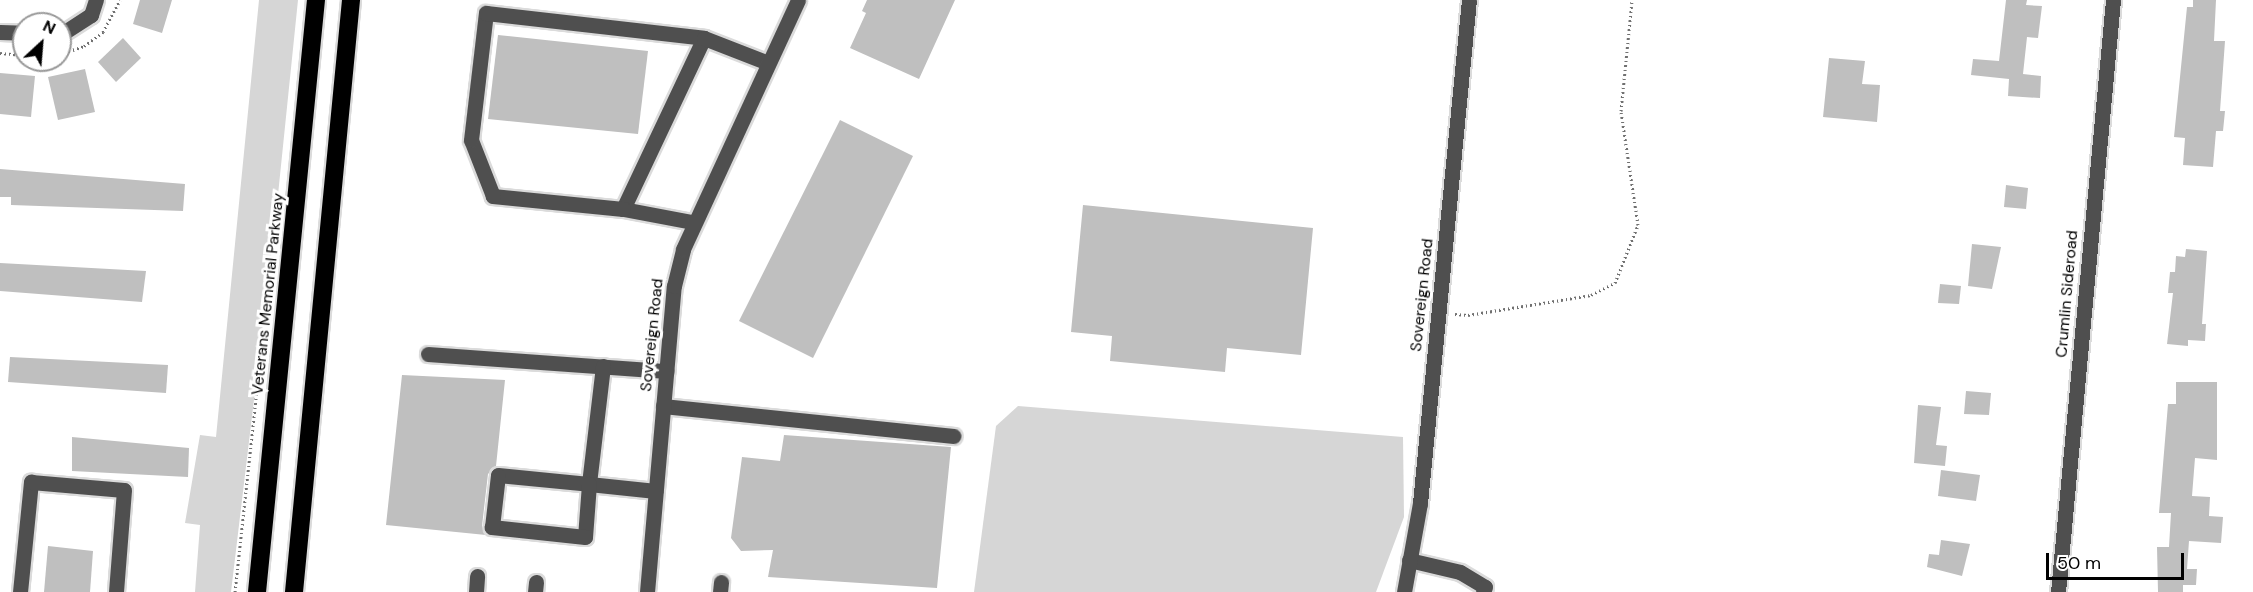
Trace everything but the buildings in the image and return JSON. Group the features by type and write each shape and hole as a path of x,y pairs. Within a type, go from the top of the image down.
{"highway":[{"name":"Veterans Memorial Parkway","path":"257,592 316,0"},
{"path":"294,592 351,0"}],"street":[{"path":"72,27 91,15 96,0"},
{"name":"Sovereign Road","path":"647,592 674,286 692,222 798,0"},
{"name":"Sovereign Road","path":"1404,592 1420,503 1469,0"},
{"name":"Crumlin Sideroad","path":"2058,592 2113,0"},
{"path":"692,222 623,209 493,196 471,140 486,13 704,38 768,63"},
{"path":"623,209 704,38"},
{"path":"428,354 666,371"},
{"path":"603,366 589,484 585,537 492,527 498,475 589,484 656,491"},
{"path":"663,406 953,436"},
{"path":"20,592 30,482 124,490 116,592"},
{"path":"1409,560 1460,572 1485,587 1483,592"},
{"path":"476,592 477,576"}],"path":[{"path":"1439,312 1468,315 1502,310 1591,295 1615,283 1638,225 1621,111 1632,0"}],"shaded area":[{"path":"259,0 298,0 275,224 231,592 195,592 200,525 185,523 200,435 216,437"},
{"path":"1018,406 1403,437 1404,517 1376,592 974,592 996,426"}]}
